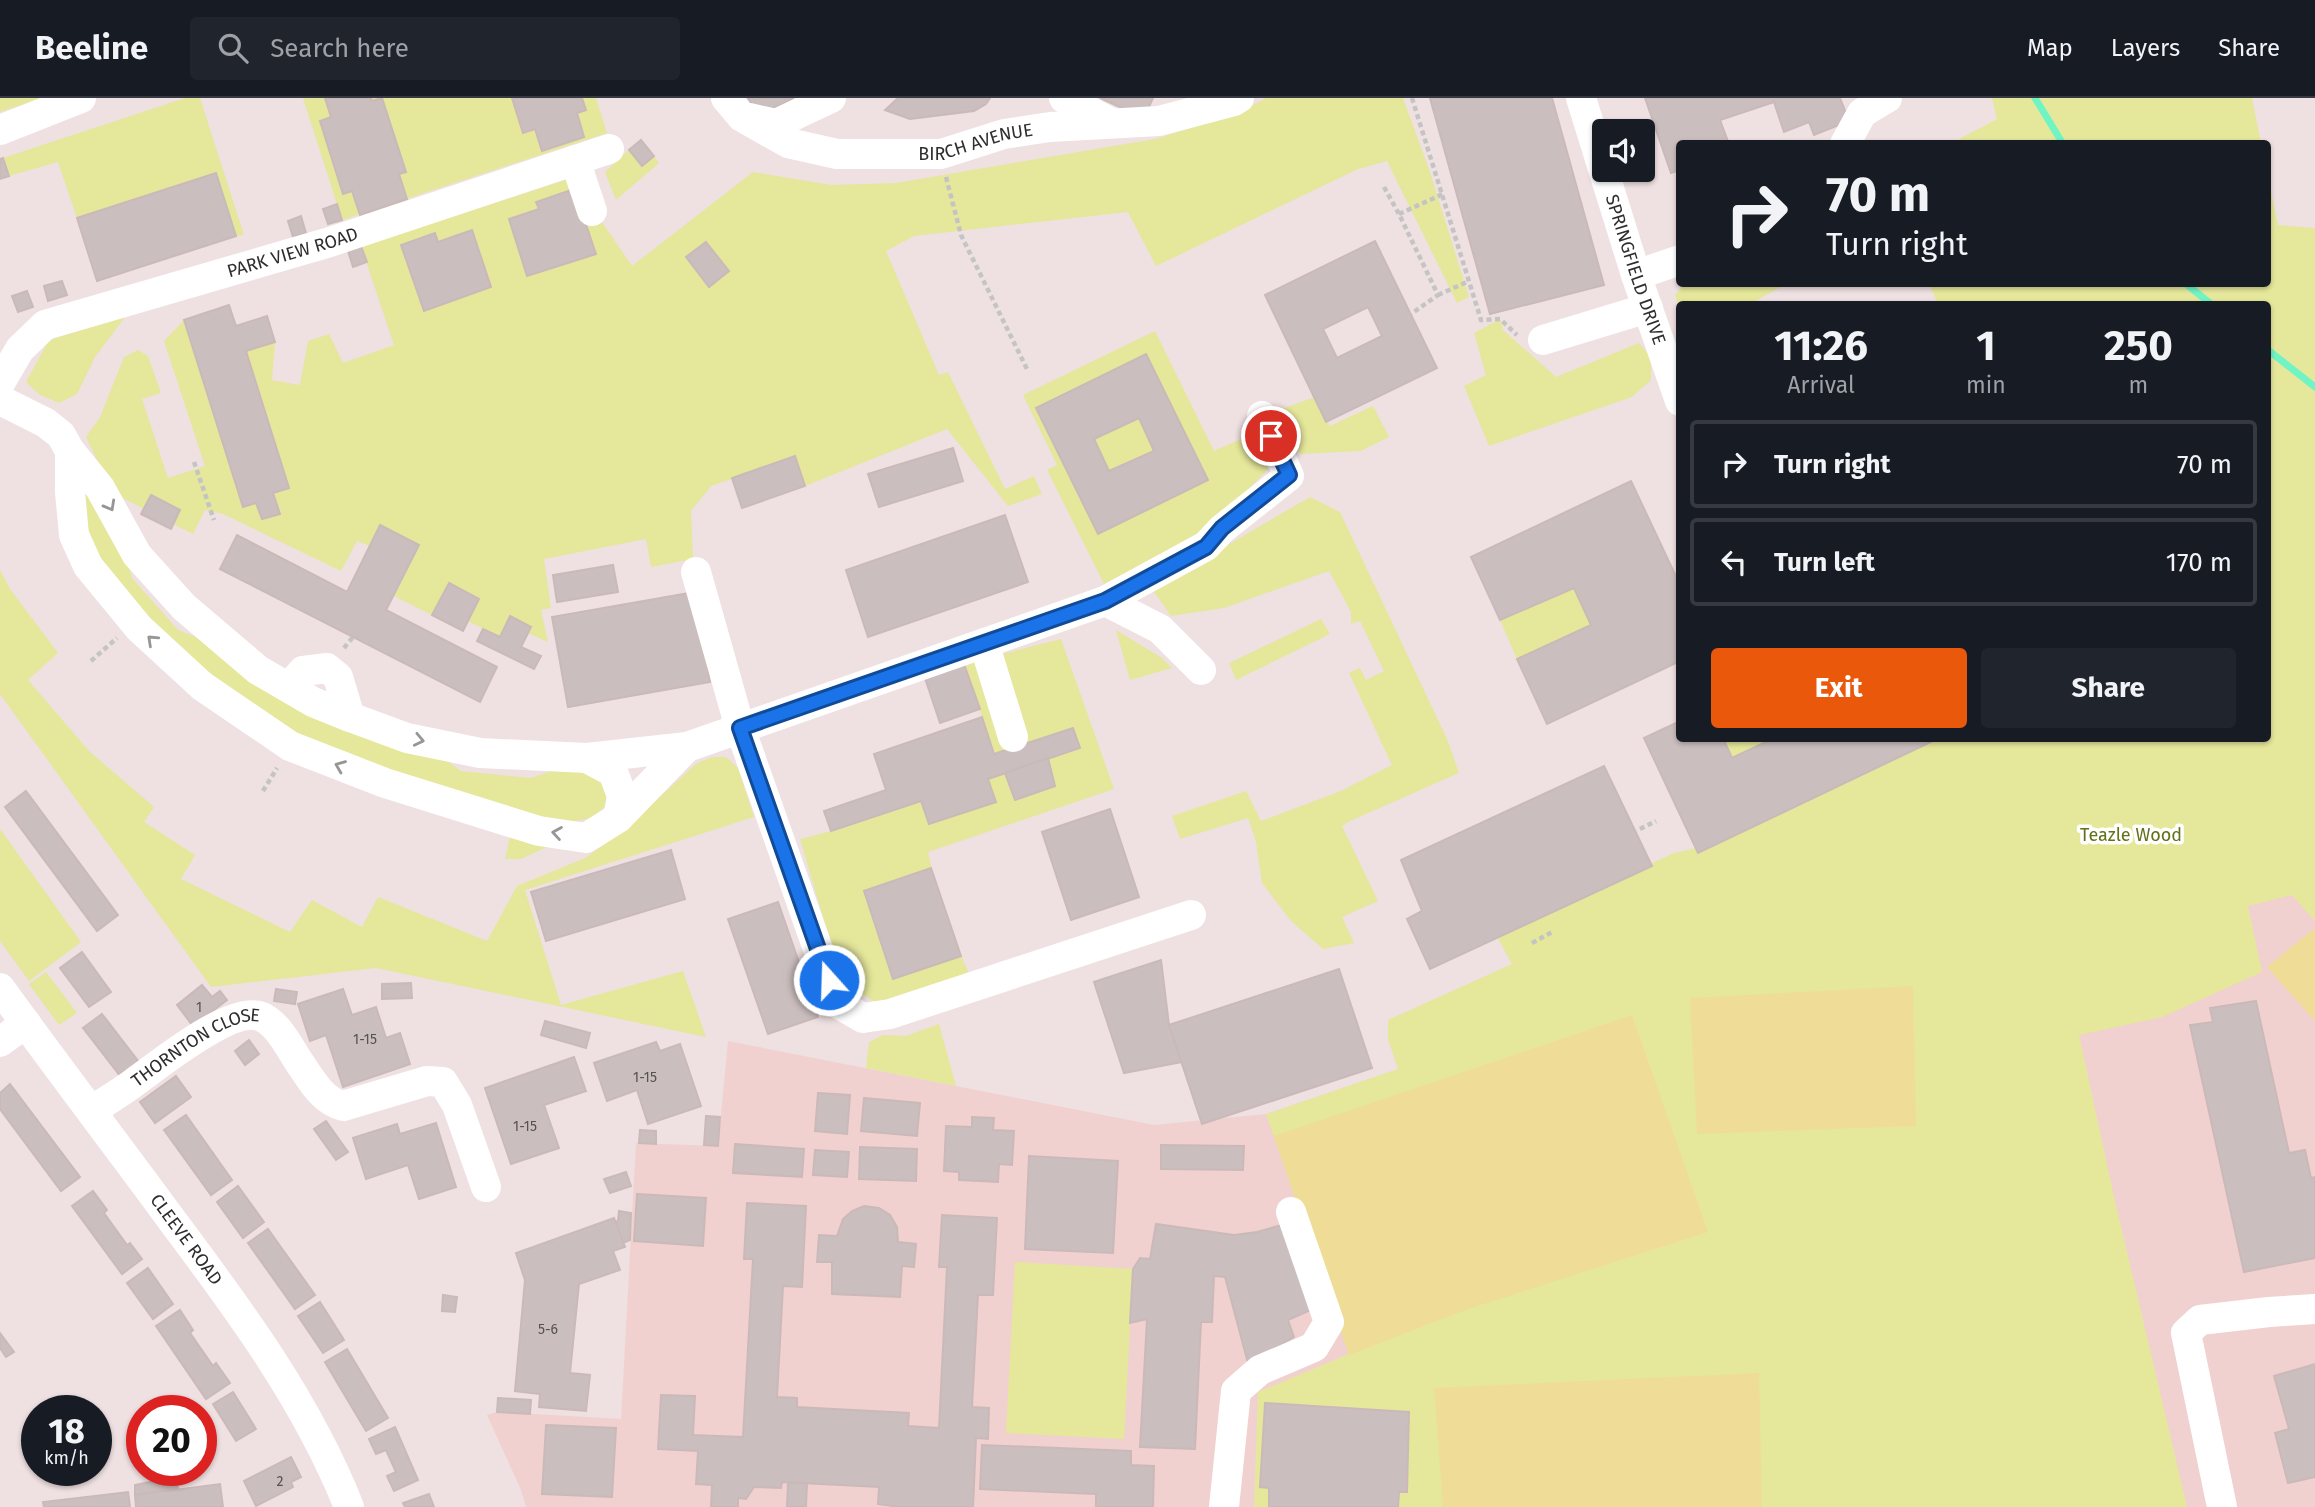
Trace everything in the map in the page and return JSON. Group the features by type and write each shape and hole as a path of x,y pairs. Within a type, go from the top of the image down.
{"street":[{"path":"0,130 81,98"},
{"path":"734,107 776,124 831,98"},
{"path":"1064,98 1112,123"},
{"name":"BIRCH AVENUE","path":"734,107 788,143 836,154 940,154 1004,134 1050,127 1159,121 1239,98"},
{"name":"SPRINGFIELD DRIVE","path":"1581,98 1636,275 1676,390"},
{"path":"1847,140 1862,113 1886,98"},
{"name":"PARK VIEW ROAD","path":"0,383 20,349 45,324 330,242 609,149"},
{"path":"575,160 592,211"},
{"path":"1636,275 1676,261"},
{"path":"1543,340 1648,309"},
{"path":"0,400 46,423 61,435 70,452 100,488 137,555 184,607 258,670 313,702 407,738 480,753 587,758 687,747 1105,601 1206,547 1222,528 1289,475 1262,416"},
{"path":"70,452 74,535 88,566 139,628 202,686 290,746 385,783 539,831 586,838 618,818 687,747"},
{"path":"696,572 740,728 837,1003 863,1018 890,1014 1191,915"},
{"path":"1105,601 1160,629 1201,670"},
{"path":"984,643 1013,737"},
{"path":"587,758 613,772 622,796 618,818"},
{"name":"CLEEVE ROAD","path":"0,988 208,1268 296,1398 349,1507"},
{"name":"THORNTON CLOSE","path":"91,1111 176,1051 225,1022 244,1016 259,1016 273,1024 331,1103 343,1106 428,1081 443,1082 457,1105 486,1187"},
{"path":"0,1042 26,1023"},
{"path":"1224,1507 1236,1391 1260,1370 1314,1347 1329,1322 1291,1212"},
{"path":"2222,1507 2186,1333 2200,1320 2315,1309"}],"path":[{"path":"1412,98 1481,320 1500,319"},
{"path":"940,154 961,235 1027,369"},
{"path":"1384,187 1438,295"},
{"path":"1399,214 1443,194"},
{"path":"1411,314 1438,295 1469,280"},
{"path":"194,462 214,520"},
{"path":"1640,829 1656,821"},
{"path":"1532,943 1555,931"}],"shaded area":[{"path":"2310,891 2315,895 2315,1507 526,1507 487,1415 497,1412 621,1419 636,1143 718,1146 728,1041 1154,1125 1266,1114 1399,1069"},
{"path":"2315,928 2315,1021 2267,967"},
{"path":"1913,986 1916,1126 1697,1134 1690,998"},
{"path":"1632,1015 1708,1232 1468,1309 1349,1355 1274,1136"},
{"path":"1759,1373 1762,1507 1443,1507 1434,1388"}],"green space":[{"path":"0,98 41,98 0,112"},
{"path":"185,98 200,98 244,235 236,236 215,174 77,218 58,162 9,176 3,158"},
{"path":"303,98 596,98 607,133 342,220"},
{"path":"1266,98 1403,98 1429,169 1469,297 1457,303 1387,161 1358,169 1156,266 1128,212 914,236 886,251 939,375 948,372 1005,489 1034,476 1042,494 1008,506 947,429 805,486 795,457 711,486 691,511 693,559 651,567 646,539 544,559 551,608 541,610 548,642 528,633 531,627 510,617 500,637 468,621 479,599 449,583 432,615 394,596 419,545 381,525 370,546 357,541 341,571 223,514 205,510 193,534 113,493 86,437 100,417 124,357 138,350 148,356 161,393 142,399 168,478 205,466 164,341 184,320 229,305 236,326 267,316 275,342 272,380 300,385 308,341 329,334 343,363 394,345 361,246 572,178 632,266 753,172 832,185 896,183 1155,139 1236,114"},
{"path":"1992,98 2252,98 2260,140 1958,140 1997,119"},
{"path":"629,150 642,165 654,156 659,163 616,200 605,172"},
{"name":"Teazle Wood","path":"2271,191 2278,225 2315,228 2315,921 2292,895 2248,906 2262,972 2162,1017 2079,1035 2187,1507 1254,1507 1258,1392 1349,1354 1266,1114 1398,1069 1388,1039 1388,1020 1512,964 1496,935 1674,853 1705,846 1931,742 2271,742 2271,301 1937,301 1930,287 2271,287"},
{"path":"1682,287 1781,287 1755,301 1677,301 1675,295"},
{"path":"125,317 95,357 77,394 59,403 40,395 26,382 49,340"},
{"path":"1500,319 1503,330 1556,377 1639,343 1651,357 1651,380 1632,397 1489,446 1464,386 1486,375 1474,333"},
{"path":"1155,331 1214,451 1253,434 1268,469 1204,535 1104,584 1047,470 1057,465 1023,395"},
{"path":"1315,397 1330,426 1373,406 1389,437 1361,451 1300,454 1279,410"},
{"path":"90,493 125,551 132,578 178,630 208,642 437,754 461,771 531,778 569,765 595,770 608,787 607,805 591,818 560,824 380,771 262,718 159,632 91,548 84,495"},
{"path":"1310,497 1340,512 1447,739 1459,773 1342,826 1378,901 1342,917 1354,943 1323,949 1291,921 1262,883 1256,842 1248,818 1180,839 1172,816 1246,791 1261,821 1341,791 1392,765 1349,673 1360,668 1366,680 1384,671 1360,621 1351,624 1351,612 1329,571 1224,608 1171,616 1152,589"},
{"path":"0,570 10,589 58,653 28,680 89,751 154,807 144,822 195,855 181,879 290,932 312,900 362,927 378,897 487,941 517,886 585,858 620,833 696,764 712,757 726,757 738,768 754,817 525,890 561,1005 683,971 706,1037 376,968 211,987 0,694"},
{"path":"1574,588 1591,625 1517,659 1500,620"},
{"path":"1321,619 1330,634 1236,680 1229,663"},
{"path":"1116,630 1162,658 1172,668 1130,680"},
{"path":"1061,639 1114,789 928,852 945,915 970,975 898,1001 875,1002 848,985 835,958 800,839 831,831 824,811 886,790 874,754 982,717 964,664"},
{"path":"1724,742 1767,742 1732,758"},
{"path":"0,829 81,942 29,981 0,941"},
{"path":"510,837 549,846 521,859 505,859"},
{"path":"46,972 77,1013 59,1025 29,984"},
{"path":"939,1024 956,1086 866,1068 869,1042 883,1035 906,1036"},
{"path":"1015,1262 1133,1269 1124,1439 1006,1433"}],"building":[{"path":"325,98 371,98 372,101 382,98 406,172 399,174 407,199 360,215 352,191 343,194 320,121 331,117"},
{"path":"512,98 582,98 586,110 577,113 584,137 542,151 535,129 523,133"},
{"path":"748,98 794,98 757,116"},
{"path":"898,98 990,98 986,104 974,111 910,119 885,110"},
{"path":"1100,98 1153,98 1144,118"},
{"path":"1430,98 1552,98 1604,285 1490,314"},
{"path":"1645,98 1840,98 1849,121 1814,135 1809,122 1784,132 1774,102 1720,120 1728,140 1676,140 1676,171 1671,173 1655,127 1655,119 1652,119"},
{"path":"641,140 654,156 642,166 629,150"},
{"path":"3,158 9,176 0,179 0,159"},
{"path":"216,173 236,236 97,281 77,218"},
{"path":"574,189 596,254 527,276 509,219 539,209 536,202"},
{"path":"337,204 342,220 328,224 323,209"},
{"path":"301,216 306,233 293,237 288,221"},
{"path":"472,230 491,287 424,311 401,245 435,233 438,242"},
{"path":"1375,241 1437,368 1326,422 1265,295","holes":["1368,307 1382,336 1337,358 1323,329"]},
{"path":"706,242 729,271 709,287 686,257"},
{"path":"361,246 367,262 353,267 348,251"},
{"path":"62,281 67,295 48,301 44,286"},
{"path":"27,291 33,307 18,312 12,296"},
{"path":"229,305 236,326 267,316 275,342 246,351 289,488 273,493 280,514 262,519 256,503 243,507 184,320"},
{"path":"1146,354 1208,480 1098,534 1036,408","holes":["1139,418 1154,451 1109,471 1094,439"]},
{"path":"953,448 963,481 879,507 868,474"},
{"path":"795,456 805,486 742,508 732,478"},
{"path":"1631,481 1676,577 1676,663 1547,724 1517,659 1591,625 1574,588 1500,620 1471,557"},
{"path":"151,495 180,510 171,529 141,514"},
{"path":"1005,515 1028,582 868,637 846,570"},
{"path":"380,525 419,545 386,610 497,667 480,702 220,569 237,535 347,592"},
{"path":"613,565 618,592 557,602 553,575"},
{"path":"449,583 479,599 463,631 432,615"},
{"path":"695,592 710,682 568,707 552,617"},
{"path":"510,616 531,627 521,647 541,656 534,669 477,641 483,629 500,637"},
{"path":"964,664 980,709 940,723 925,678"},
{"path":"982,717 994,754 1073,728 1080,748 988,779 996,802 929,824 921,801 831,831 824,811 886,790 874,754"},
{"path":"1676,723 1676,742 1725,742 1732,758 1766,742 1931,742 1698,853 1644,738"},
{"path":"1048,758 1055,786 1015,800 1005,773"},
{"path":"1604,766 1652,866 1430,969 1407,919 1422,911 1401,860"},
{"path":"26,791 118,915 97,931 5,807"},
{"path":"1110,809 1139,897 1071,920 1042,832"},
{"path":"671,850 685,899 546,941 531,892"},
{"path":"931,868 961,956 893,979 864,891"},
{"path":"778,902 818,1017 768,1034 728,919"},
{"path":"82,952 111,992 89,1007 60,968"},
{"path":"1161,960 1169,1025 1182,1062 1124,1073 1094,982"},
{"path":"1339,969 1372,1068 1202,1124 1169,1025"},
{"path":"411,983 412,998 382,999 382,984"},
{"path":"202,985 212,997 220,991 227,1000 193,1026 177,1005"},
{"path":"276,989 297,992 295,1004 274,1001"},
{"path":"343,989 352,1015 376,1007 386,1038 400,1033 410,1064 343,1087 326,1035 310,1041 298,1004"},
{"path":"2256,1001 2289,1153 2305,1150 2311,1178 2315,1177 2315,1258 2244,1272 2190,1025 2213,1022 2210,1008"},
{"path":"102,1014 139,1062 121,1077 83,1028"},
{"path":"545,1021 590,1033 586,1048 541,1035"},
{"path":"249,1040 259,1054 245,1065 235,1051"},
{"path":"656,1042 660,1051 680,1044 701,1106 648,1124 637,1090 607,1101 594,1063"},
{"path":"574,1057 586,1091 544,1105 559,1148 511,1164 485,1088"},
{"path":"176,1076 191,1097 155,1123 140,1102"},
{"path":"10,1084 80,1177 61,1191 0,1109 0,1093"},
{"path":"818,1093 850,1095 847,1134 815,1131"},
{"path":"864,1098 920,1103 917,1136 861,1131"},
{"path":"186,1115 232,1180 211,1195 164,1130"},
{"path":"706,1116 720,1117 718,1146 704,1145"},
{"path":"972,1117 994,1118 993,1130 1014,1131 1012,1165 999,1164 998,1182 959,1180 959,1172 944,1171 946,1126 972,1127"},
{"path":"326,1121 348,1152 336,1160 314,1129"},
{"path":"436,1123 456,1187 419,1199 408,1165 366,1179 353,1138 397,1124 400,1134"},
{"path":"640,1130 656,1131 656,1144 639,1143"},
{"path":"735,1144 804,1149 802,1177 733,1173"},
{"path":"1161,1145 1244,1146 1243,1170 1161,1169"},
{"path":"860,1147 917,1149 916,1181 859,1179"},
{"path":"815,1150 849,1152 847,1177 813,1175"},
{"path":"1029,1156 1118,1161 1113,1253 1025,1249"},
{"path":"626,1172 631,1186 610,1193 604,1179"},
{"path":"238,1186 264,1222 243,1238 217,1202"},
{"path":"93,1191 107,1210 104,1213 127,1245 130,1243 142,1259 122,1274 72,1206"},
{"path":"637,1194 706,1198 703,1246 634,1241"},
{"path":"747,1203 806,1206 802,1287 783,1286 777,1397 797,1398 797,1407 909,1413 908,1426 939,1428 947,1267 939,1267 942,1215 997,1218 993,1295 978,1295 972,1407 989,1408 988,1439 976,1438 973,1507 899,1507 878,1504 879,1487 782,1482 781,1488 754,1487 746,1499 738,1498 738,1507 711,1507 712,1485 696,1484 698,1451 658,1449 661,1395 695,1396 693,1435 743,1437 753,1259 744,1259"},
{"path":"864,1206 879,1208 890,1215 897,1227 898,1242 916,1244 914,1267 902,1266 900,1297 832,1294 832,1262 817,1262 819,1235 837,1236 843,1219"},
{"path":"619,1211 631,1213 630,1240 623,1243 615,1222 618,1221"},
{"path":"614,1218 625,1247 613,1251 620,1270 579,1284 570,1373 590,1375 586,1411 539,1407 540,1394 515,1391 525,1280 516,1253"},
{"path":"1289,1223 1313,1309 1288,1320 1294,1337 1248,1363 1225,1277 1214,1276 1212,1322 1201,1322 1195,1449 1140,1447 1147,1319 1130,1323 1133,1269 1140,1258 1150,1259 1156,1224 1234,1235"},
{"path":"268,1229 315,1295 295,1309 248,1243"},
{"path":"148,1268 173,1304 153,1319 127,1283"},
{"path":"443,1295 457,1297 455,1312 442,1311"},
{"path":"320,1302 344,1340 323,1353 298,1316"},
{"path":"180,1310 193,1330 190,1333 213,1366 216,1363 230,1383 212,1395 203,1395 156,1326"},
{"path":"0,1333 14,1352 6,1357 0,1348"},
{"path":"347,1349 388,1418 366,1431 325,1362"},
{"path":"2315,1364 2315,1477 2288,1483 2275,1433 2289,1429 2274,1376"},
{"path":"233,1392 256,1429 236,1441 217,1410 217,1402"},
{"path":"498,1398 531,1400 530,1414 497,1412"},
{"path":"1265,1403 1409,1412 1407,1492 1399,1492 1398,1507 1269,1507 1269,1488 1260,1487"},
{"path":"546,1425 616,1428 612,1497 542,1494"},
{"path":"395,1427 418,1480 394,1491 387,1476 396,1472 386,1450 376,1454 369,1439"},
{"path":"982,1445 1131,1451 1131,1465 1154,1466 1153,1507 1096,1507 1096,1494 980,1489"},
{"path":"291,1457 301,1477 291,1482 293,1487 256,1506 244,1481"},
{"path":"788,1483 807,1483 806,1507 787,1507"},
{"path":"220,1484 223,1507 136,1507 135,1495"},
{"path":"135,1486 178,1486 178,1489 135,1495"},
{"path":"128,1492 130,1507 44,1507 43,1502"},
{"path":"429,1494 434,1507 405,1507 403,1503"}],"waterway":[{"path":"2035,98 2061,140"},
{"path":"2190,287 2207,301"},
{"path":"2271,352 2315,387"}],"route":[{"path":"829,980 740,728 1105,601 1206,547 1222,528 1289,475 1271,436"}]}
